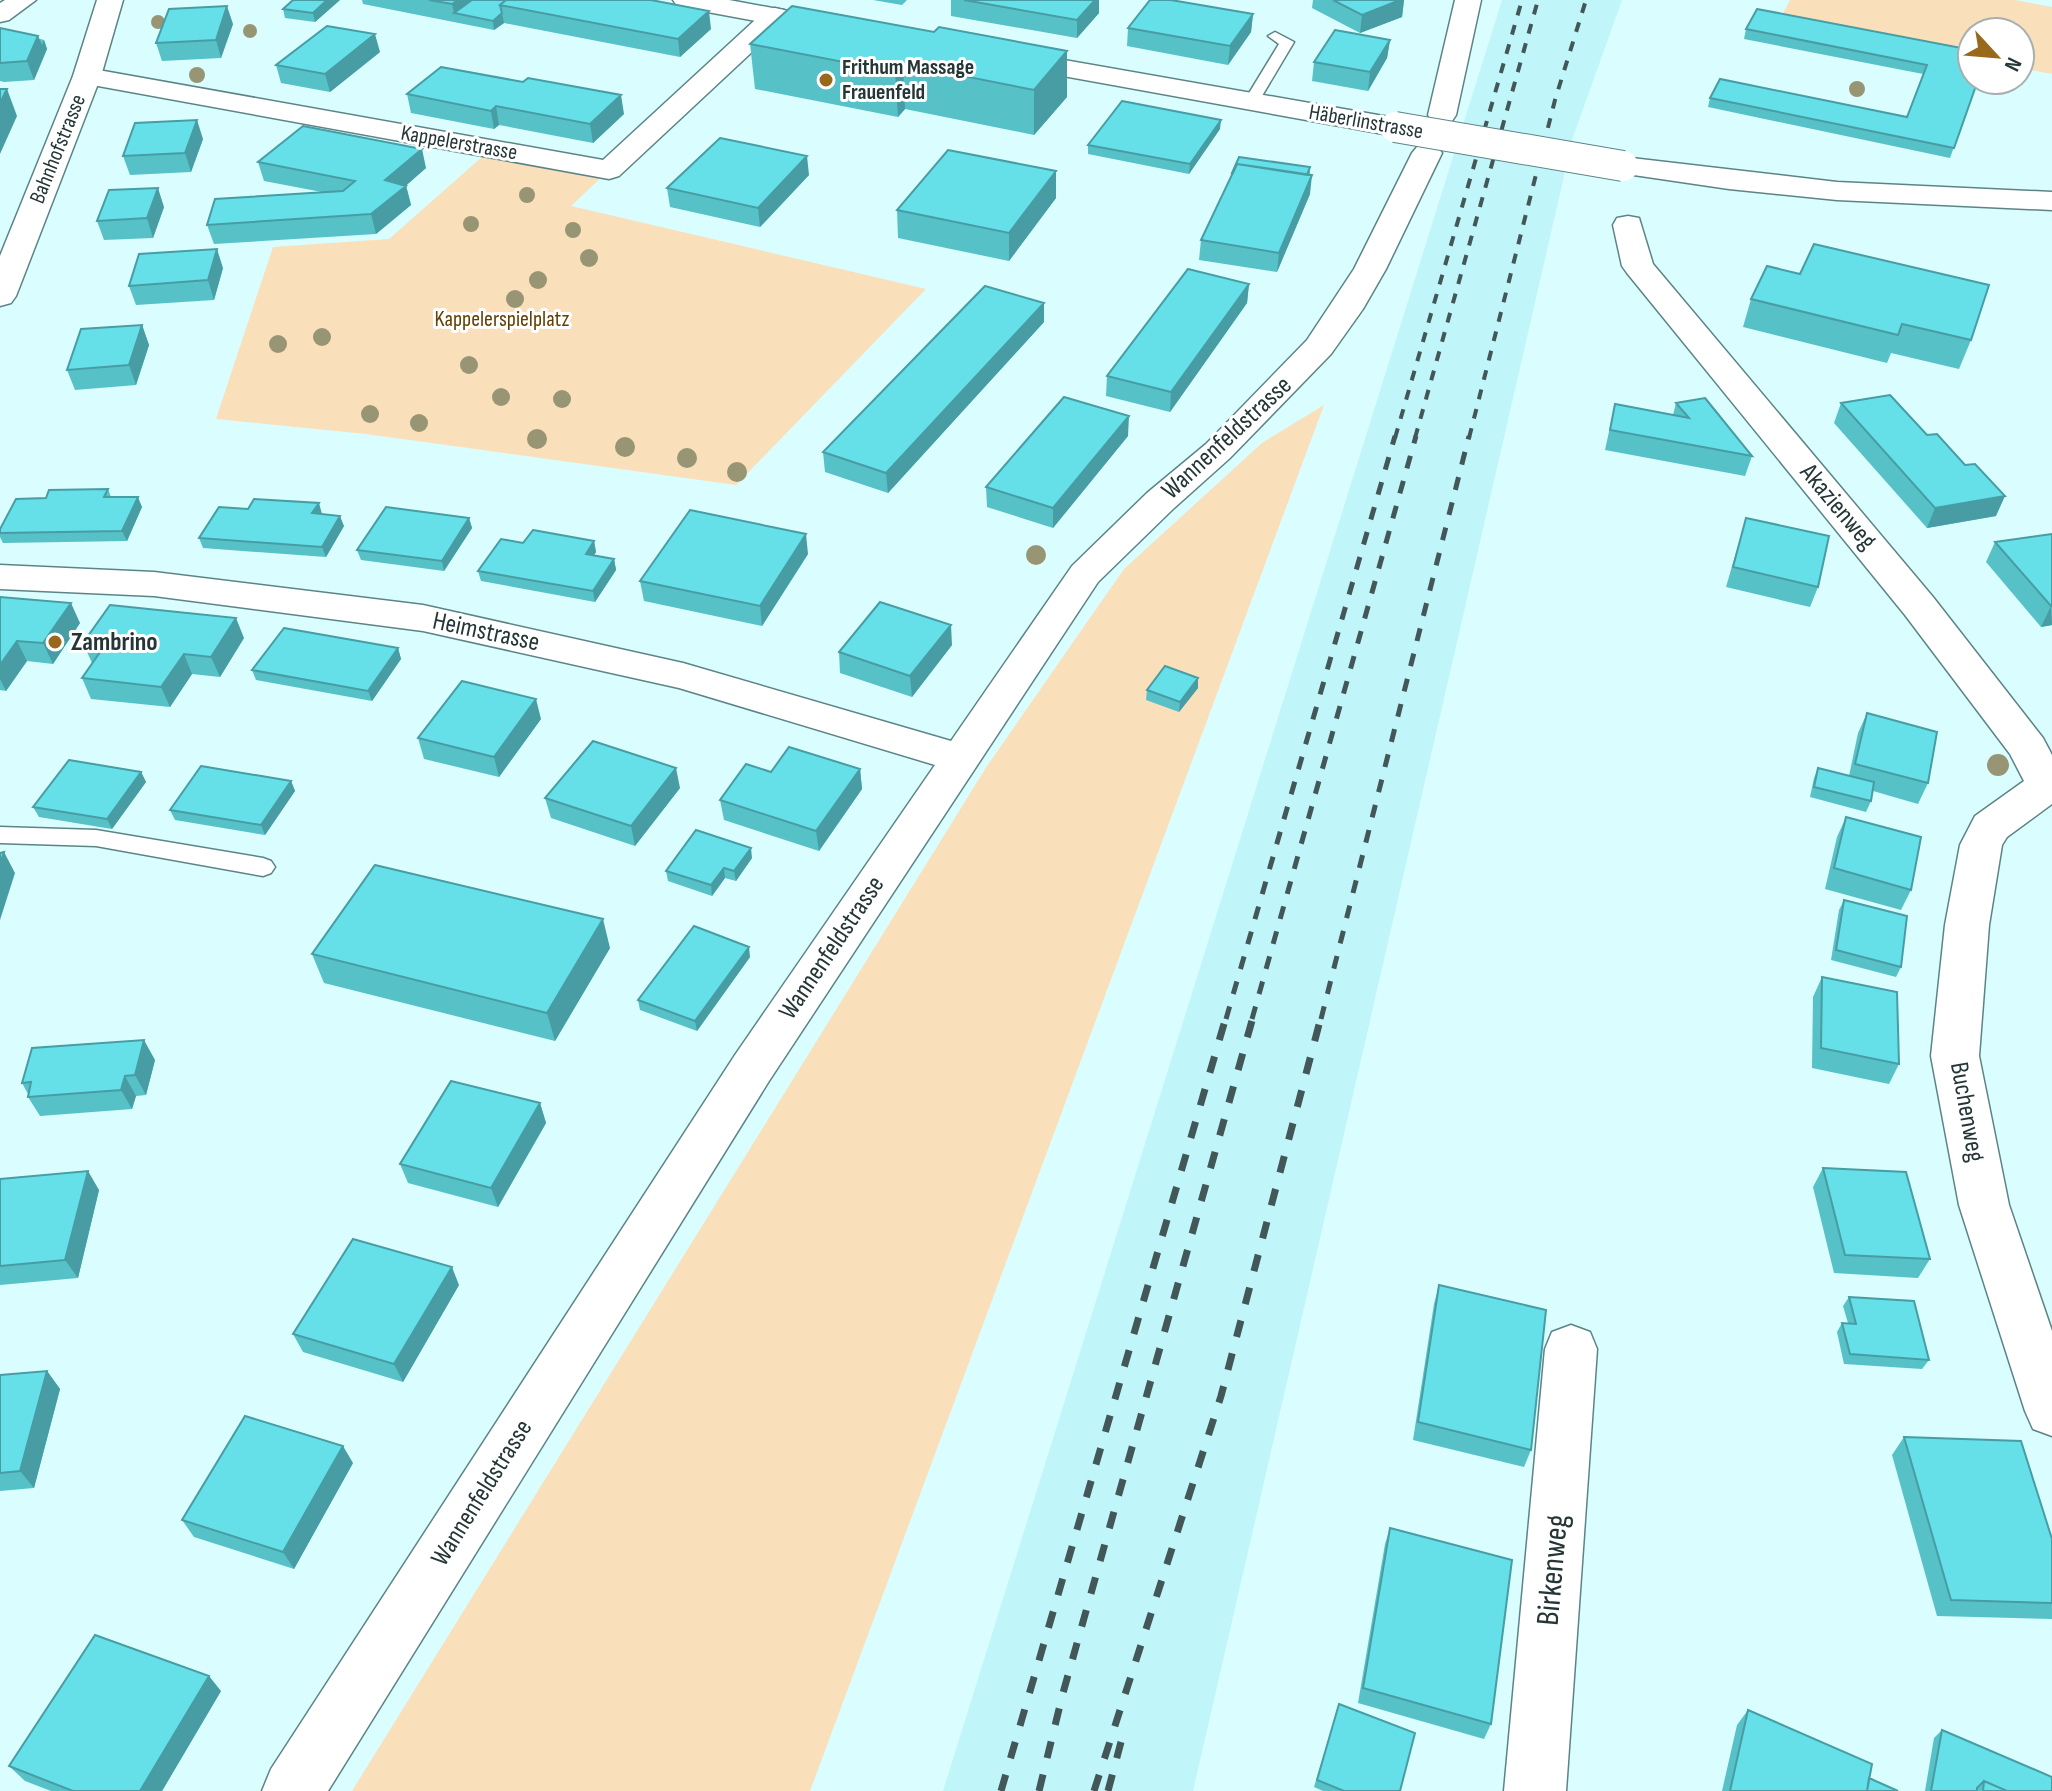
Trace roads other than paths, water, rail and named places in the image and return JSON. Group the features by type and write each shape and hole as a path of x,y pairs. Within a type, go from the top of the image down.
{"street":[{"path":"0,14 23,0"},
{"name":"Bahnhofstrasse","path":"0,296 87,76 110,0"},
{"path":"686,0 867,33"},
{"name":"Wannenfeldstrasse","path":"293,1791 752,1068 1085,574 1291,379 1332,331 1370,269 1421,132 1464,1"},
{"name":"Kappelerstrasse","path":"87,76 609,170 775,16"},
{"name":"Häberlinstrasse","path":"975,53 1623,166 1779,186 2052,201"},
{"name":"Akazienweg","path":"1628,225 1638,266 1919,606 2028,748 2049,788"},
{"name":"Heimstrasse","path":"0,577 154,584 423,618 683,676 960,758"},
{"name":"Buchenweg","path":"2049,788 1990,827 1981,845 1967,925 1955,1056 1984,1205 2052,1411"},
{"name":"Birkenweg","path":"1535,1791 1571,1349"}],"lane":[{"path":"1251,103 1287,42 1275,36"},
{"path":"0,835 96,838 263,867"}],"railway":[{"path":"1395,438 1522,0"},
{"path":"1415,438 1538,0"},
{"path":"1469,438 1555,100 1586,0"},
{"path":"1226,1019 1395,436"},
{"path":"1252,1019 1416,436"},
{"path":"1321,1019 1469,436"},
{"path":"1001,1791 1226,1017"},
{"path":"1039,1791 1063,1693 1253,1017"},
{"path":"1094,1791 1221,1396 1321,1017"},
{"path":"1108,1791 1121,1742"}],"place":[{"name":"Frithum Massage Frauenfeld","path":"826,80"},
{"name":"Zambrino","path":"55,642"}],"park label":[{"name":"Kappelerspielplatz","path":"502,319"}]}
